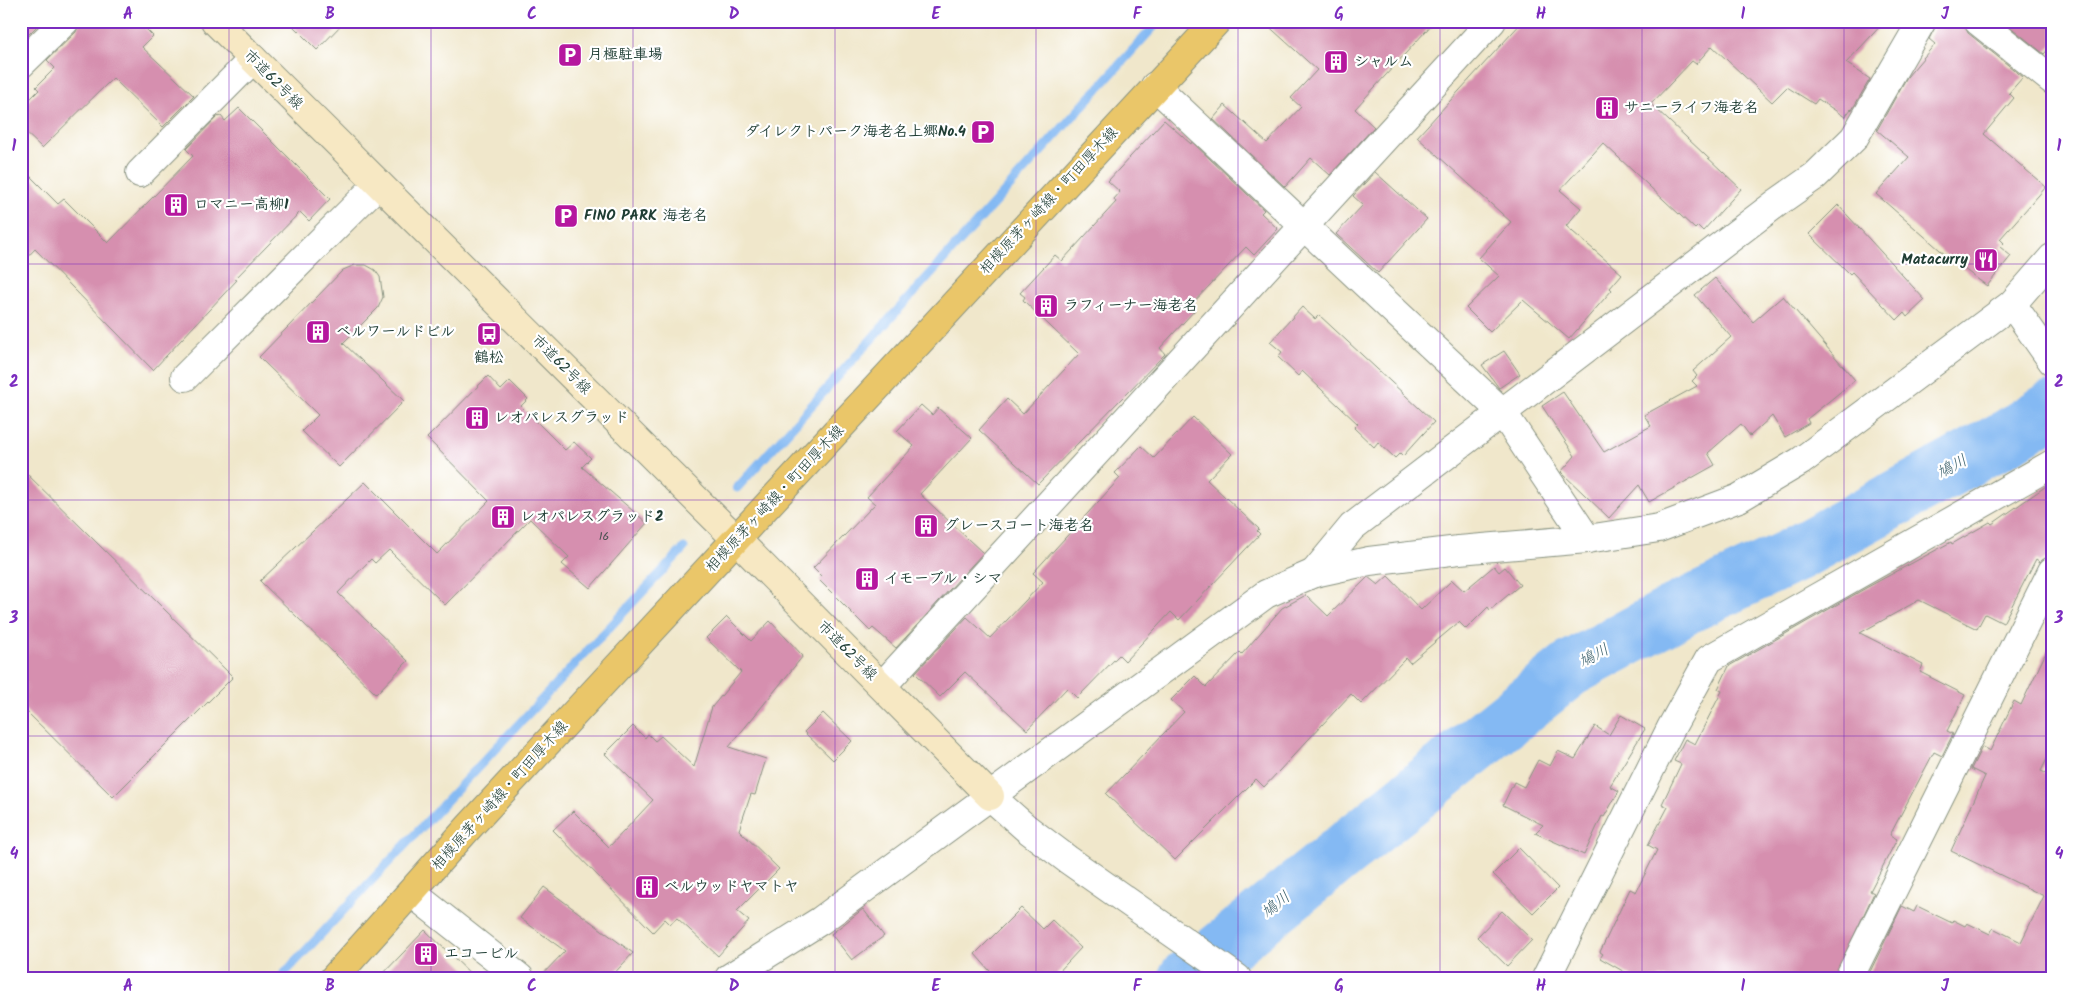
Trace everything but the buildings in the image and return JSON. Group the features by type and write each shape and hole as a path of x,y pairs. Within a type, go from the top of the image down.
{"main road":[{"name":"相模原茅ヶ崎線・町田厚木線","path":"334,978 469,828 1217,21"}],"street":[{"path":"21,64 65,21"},
{"name":"市道62号線","path":"215,21 990,796"},
{"path":"882,686 1492,21"},
{"path":"1314,573 1352,527 1778,202 1815,176 1854,138 1922,21"},
{"path":"1978,21 2052,80"},
{"path":"140,173 253,59"},
{"path":"1155,86 1302,227 1503,413 1587,539"},
{"path":"185,377 378,184"},
{"path":"729,978 767,968 820,921 1266,594 1314,573 1369,561 1423,554 1587,539 1659,528 1739,498 1801,461 2012,304 2052,258"},
{"path":"2012,304 2052,361"},
{"path":"1546,978 1671,728 1709,659 2052,464"},
{"path":"1849,978 2052,571"},
{"path":"990,796 1026,828 1237,978"},
{"path":"412,892 520,978"}],"waterway":[{"path":"737,488 1159,21"},
{"name":"鳩川","path":"1186,978 1570,669 1683,608 1790,557 2011,435 2052,409"},
{"path":"280,978 684,548"}],"place":[{"name":"月極駐車場","path":"570,55"},
{"name":"シャルム","path":"1336,62"},
{"name":"サニーライフ海老名","path":"1607,108"},
{"name":"ダイレクトパーク海老名上郷No.4","path":"983,132"},
{"name":"ロマニー高柳1","path":"176,205"},
{"name":"FINO PARK 海老名","path":"566,216"},
{"name":"Matacurry","path":"1986,260"},
{"name":"ラフィーナー海老名","path":"1046,306"},
{"name":"ベルワールドビル","path":"318,332"},
{"name":"鶴松","path":"489,334"},
{"name":"レオパレスグラッド","path":"477,418"},
{"name":"レオパレスグラッド2","path":"503,517"},
{"name":"グレースコート海老名","path":"926,526"},
{"name":"イモーブル・シマ","path":"867,579"},
{"name":"ベルウッドヤマトヤ","path":"647,887"},
{"name":"エコービル","path":"426,954"}]}
